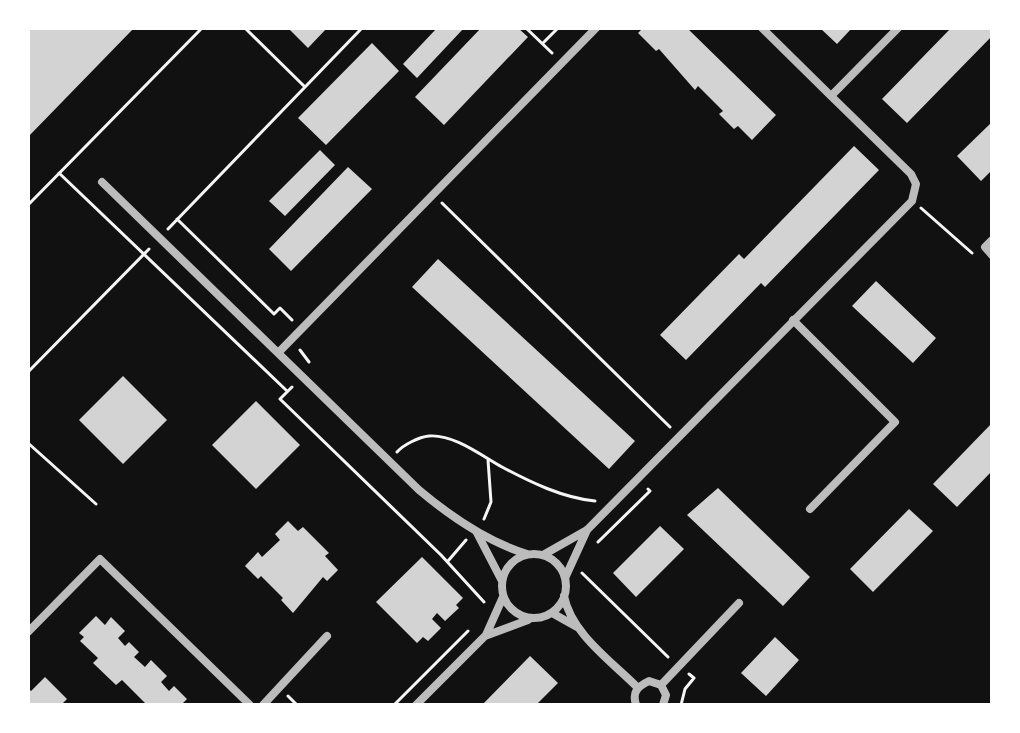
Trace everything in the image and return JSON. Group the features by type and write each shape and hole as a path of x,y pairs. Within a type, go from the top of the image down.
{"street":[{"path":"278,353 596,28"},
{"path":"543,555 587,530 912,201 916,184 911,174 762,28"},
{"path":"831,96 898,28"},
{"path":"102,182 433,502 508,548 543,555 554,561 565,578"},
{"path":"793,320 895,422 810,509"},
{"path":"475,530 502,581 503,597 485,636"},
{"path":"416,705 485,636 507,625 552,613 562,602 565,578 587,530"},
{"path":"502,581 509,565 527,554"},
{"path":"28,632 100,559 250,705"},
{"path":"564,595 567,610 577,627 637,687"},
{"path":"503,597 512,610 533,618"},
{"path":"661,685 739,603"},
{"path":"552,613 577,627"},
{"path":"263,705 327,636"},
{"path":"636,705 634,695 637,687 649,681 661,685 666,695 663,705"}],"path":[{"path":"28,205 202,28"},
{"path":"245,28 305,87"},
{"path":"28,372 362,28"},
{"path":"526,28 562,62"},
{"path":"542,44 558,28"},
{"path":"59,173 287,391"},
{"path":"433,194 679,436"},
{"path":"912,201 976,257 990,247"},
{"path":"177,219 274,314 280,308 309,338 299,352 313,365 280,399 471,585 484,601 483,615"},
{"path":"388,461 402,447 429,436 462,443 551,489 587,500 614,502"},
{"path":"28,443 96,504"},
{"path":"448,561 487,514 491,502 488,458"},
{"path":"598,542 650,491 637,479"},
{"path":"585,563 582,573 643,635 694,678 685,689 681,705"},
{"path":"394,705 463,635 475,627"}],"building":[{"path":"28,28 134,28 28,137"},
{"path":"288,28 327,28 308,48"},
{"path":"437,28 464,28 417,78 403,64"},
{"path":"481,28 518,28 528,37 444,125 415,97"},
{"path":"639,28 687,28 776,115 752,140 738,126 734,129 719,114 723,111 698,86 695,90 659,49 656,51 638,33"},
{"path":"820,28 852,28 837,44"},
{"path":"951,28 992,28 992,36 907,123 882,99"},
{"path":"372,43 399,71 326,145 298,118"},
{"path":"992,122 992,170 981,181 957,156"},
{"path":"854,146 879,170 765,287 761,283 686,360 660,335 739,254 744,259"},
{"path":"320,150 335,165 285,216 269,201"},
{"path":"348,167 372,189 291,271 269,249"},
{"path":"438,259 635,441 609,469 412,287"},
{"path":"876,281 936,338 913,363 852,306"},
{"path":"123,376 167,420 123,464 79,420"},
{"path":"256,401 300,445 256,489 212,445"},
{"path":"992,423 992,471 957,507 933,484"},
{"path":"718,488 810,577 783,606 687,515"},
{"path":"909,509 933,531 873,592 850,569"},
{"path":"288,521 298,531 303,527 329,553 325,556 338,570 327,581 323,577 293,613 261,576 258,579 245,566 258,552 262,557 280,540 275,534"},
{"path":"660,526 684,549 636,597 613,573"},
{"path":"422,557 463,598 456,605 459,608 445,621 437,613 432,619 441,628 428,641 423,637 417,643 376,602"},
{"path":"96,616 105,625 111,617 125,631 118,638 125,646 129,642 139,652 134,657 145,667 151,660 167,676 161,682 169,691 174,686 187,699 181,705 147,705 122,680 116,685 93,663 98,658 80,641 84,637 79,633"},
{"path":"775,637 799,660 766,696 741,673"},
{"path":"530,656 558,683 536,705 482,705"},
{"path":"45,677 67,699 61,705 28,705 28,688 31,691"}]}
